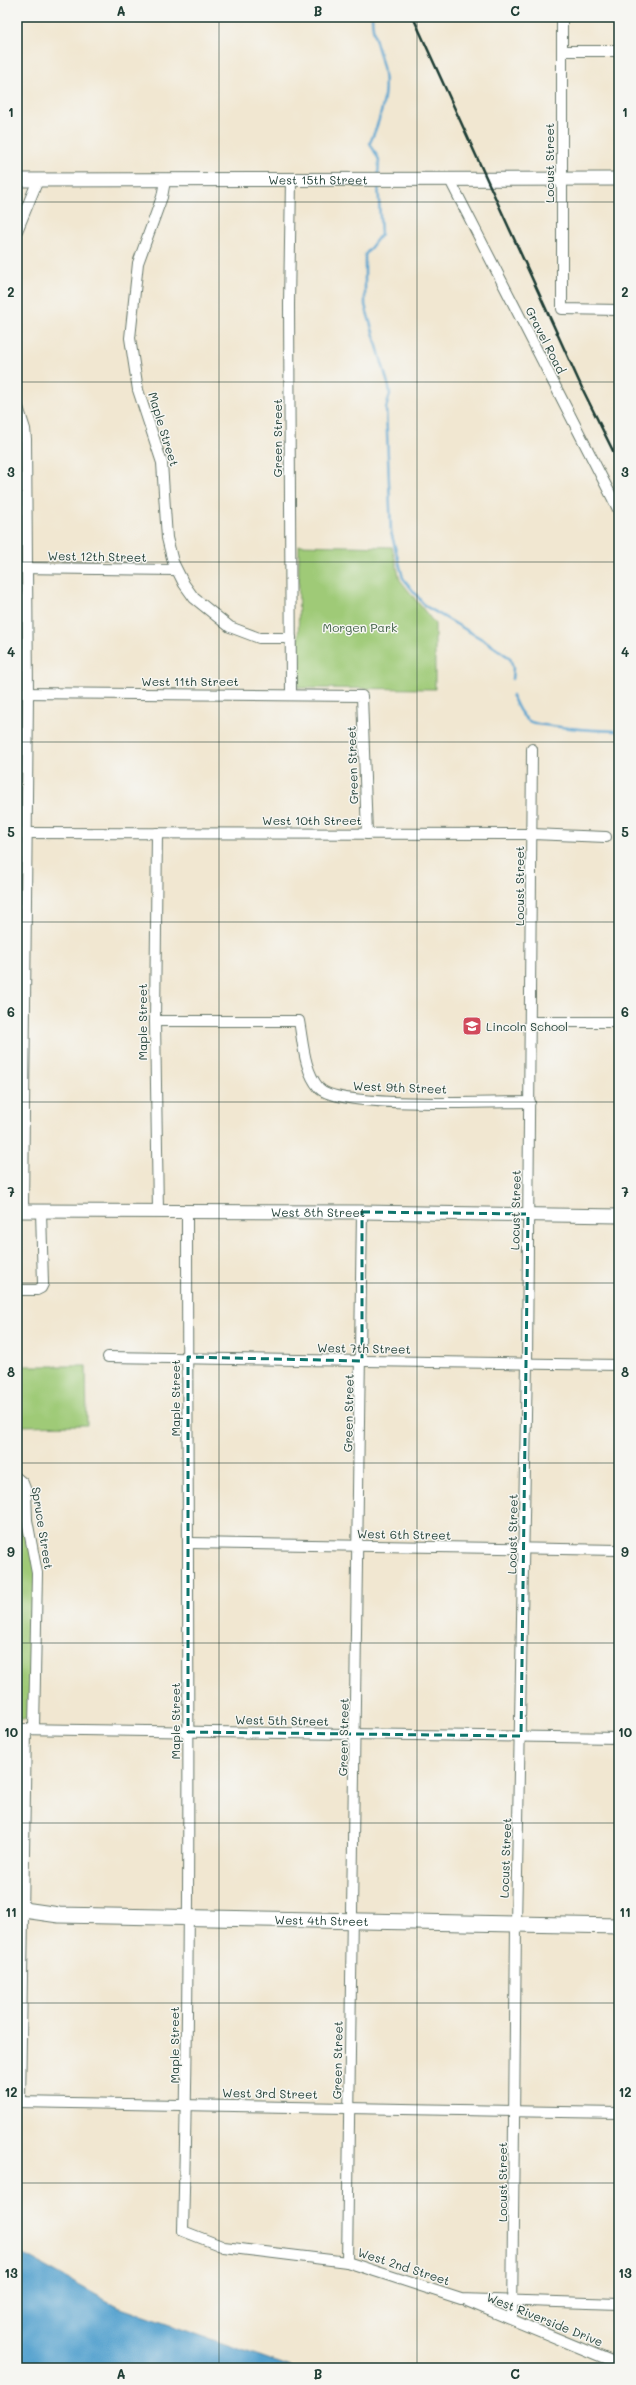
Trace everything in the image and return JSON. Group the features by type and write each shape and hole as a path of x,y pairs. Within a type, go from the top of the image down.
{"main road":[{"name":"West 4th Street","path":"21,1910 59,1915 354,1922 619,1926"}],"street":[{"name":"Locust Street","path":"562,17 562,309 619,310"},
{"path":"562,50 619,52"},
{"name":"West 15th Street","path":"17,180 165,181 619,179"},
{"path":"17,231 38,180"},
{"name":"Green Street","path":"291,180 289,312 292,695"},
{"name":"Gravel Road","path":"450,180 619,511"},
{"name":"Maple Street","path":"165,181 162,198 138,263 130,338 138,390 162,463 168,538 176,570 194,598 230,627 259,638 291,638"},
{"path":"17,404 25,429 21,439 28,568 28,694 21,833 20,1211"},
{"name":"West 12th Street","path":"17,568 176,570"},
{"name":"West 11th Street","path":"17,694 362,696"},
{"name":"Green Street","path":"362,696 367,834"},
{"name":"Locust Street","path":"512,2319 516,1924 528,1364 532,749"},
{"name":"West 10th Street","path":"21,833 532,834 606,837"},
{"name":"Maple Street","path":"157,833 155,1021 158,1211"},
{"name":"West 9th Street","path":"155,1021 298,1021 309,1070 319,1089 333,1096 363,1101 530,1102"},
{"path":"531,1022 619,1022"},
{"name":"West 8th Street","path":"20,1211 362,1212 619,1216"},
{"path":"17,1290 37,1290 41,1288 41,1211"},
{"name":"Maple Street","path":"183,2231 186,2104 190,1543 187,1212"},
{"name":"Green Street","path":"348,2262 349,2108 354,1922 358,1546 362,1361 362,1212"},
{"name":"West 7th Street","path":"108,1357 188,1357 619,1365"},
{"name":"Spruce Street","path":"17,1478 23,1483 26,1491 27,1520 37,1573 26,1729 21,1910 19,2102"},
{"name":"West 6th Street","path":"190,1543 619,1550"},
{"name":"West 5th Street","path":"26,1729 619,1738"},
{"name":"West 3rd Street","path":"19,2102 619,2113"},
{"name":"West 2nd Street","path":"183,2231 224,2247 348,2262 461,2299 619,2304"},
{"name":"West Riverside Drive","path":"461,2299 619,2364"}],"highlighted area":[{"path":"362,1212 528,1214 521,1736 188,1732 188,1357 362,1361"}],"green space":[{"name":"Morgen Park","path":"299,545 392,547 400,580 435,624 435,689 298,688"},
{"path":"17,1366 86,1366 87,1425 17,1426"},
{"path":"17,1478 26,1491 37,1573 28,1719 17,1719"}],"water":[{"path":"17,2251 118,2307 294,2368 17,2368"}],"waterway":[{"path":"372,17 374,33 384,70 385,81 385,91 381,112 370,143 379,160 378,176"},
{"path":"378,183 381,234 365,255 365,305 390,394 386,408 391,532 403,578 425,606 487,642 510,658 513,668 512,679"},
{"path":"512,695 523,716 529,721 545,725 619,731"}],"railway":[{"path":"413,17 582,388 619,463"}],"place":[{"name":"Lincoln School","path":"472,1026"}]}
